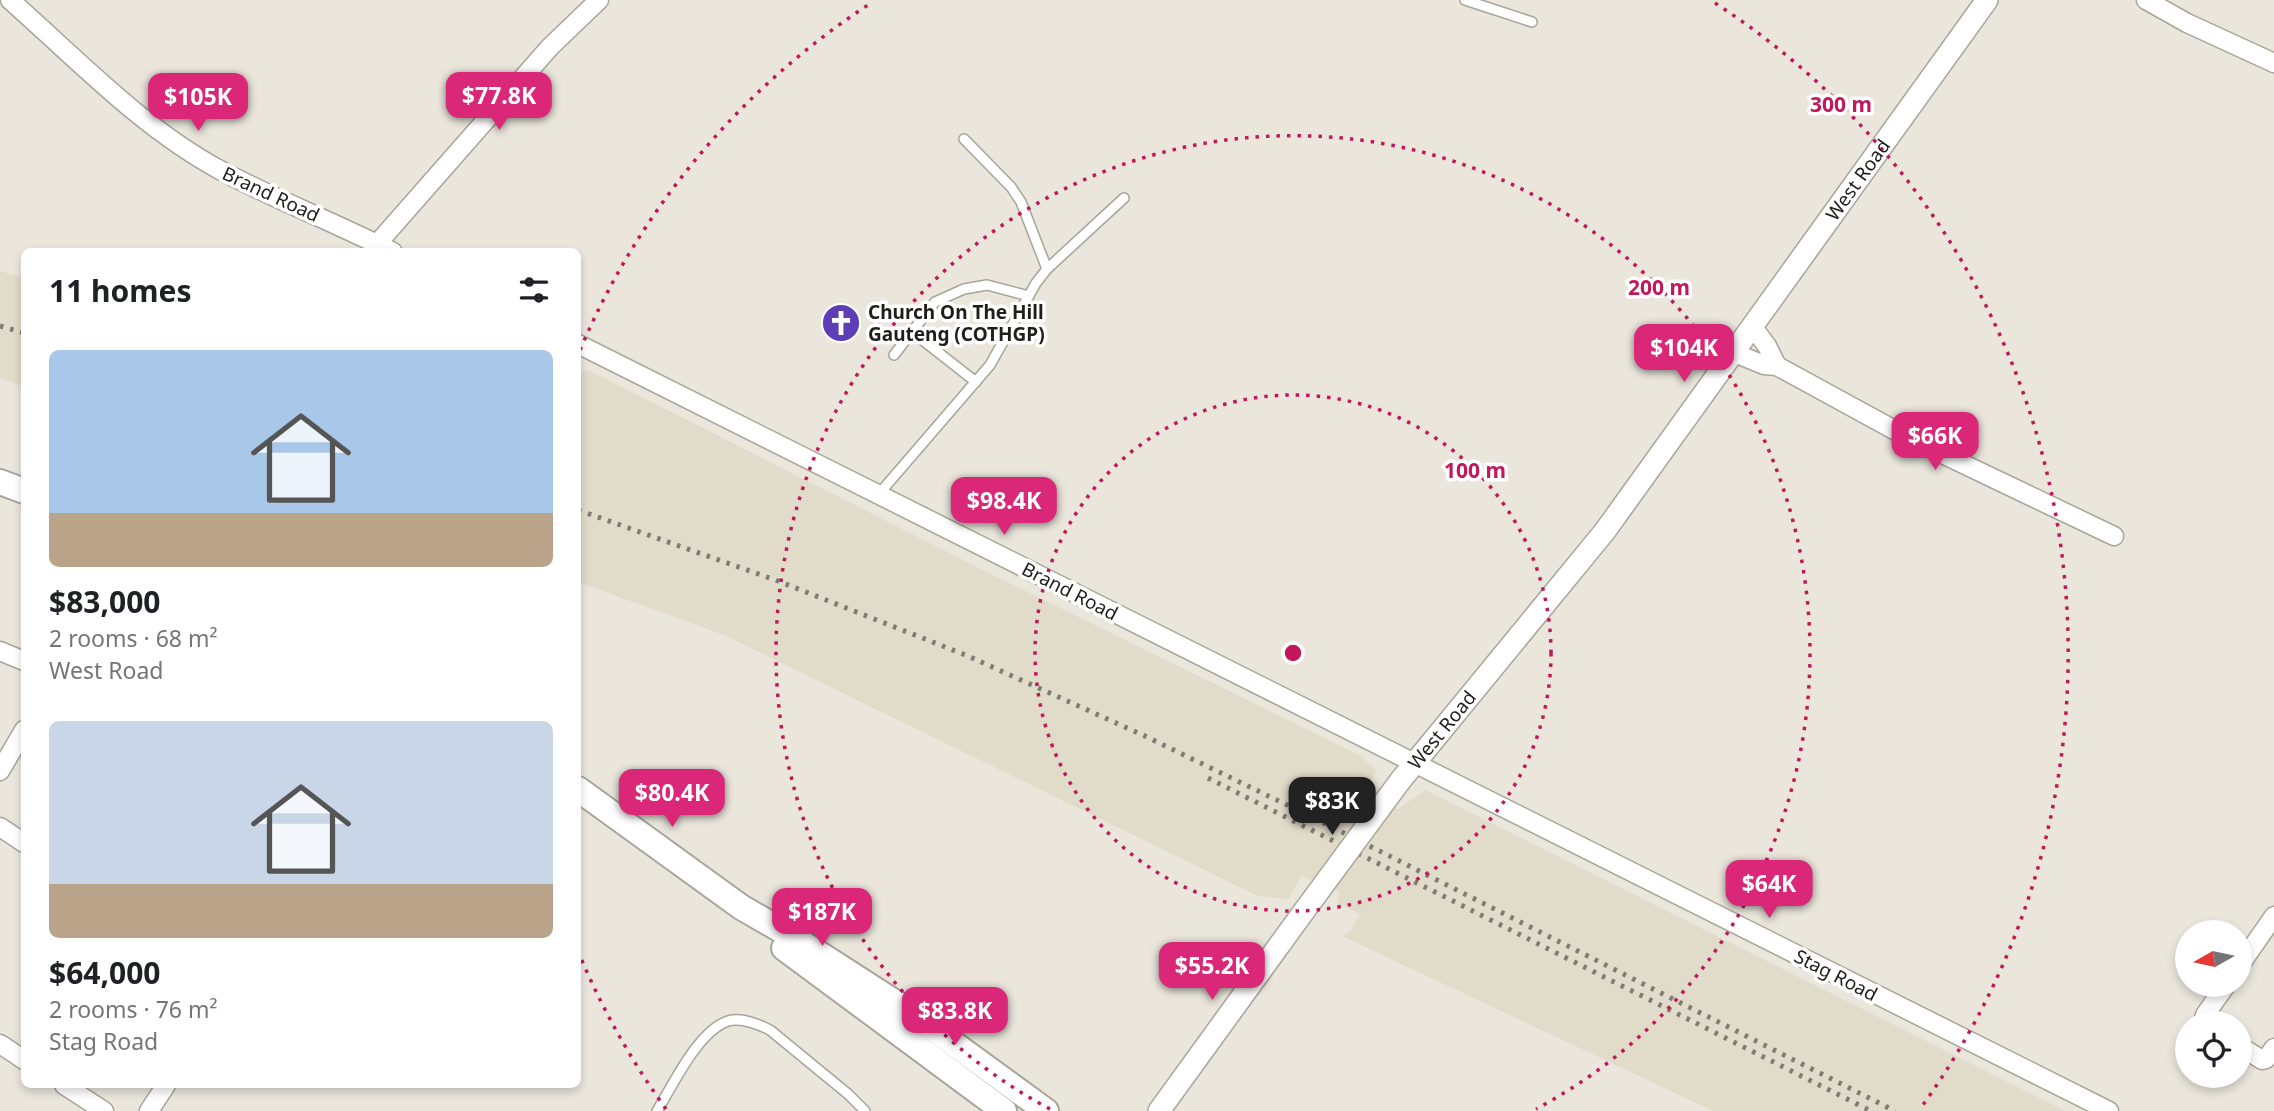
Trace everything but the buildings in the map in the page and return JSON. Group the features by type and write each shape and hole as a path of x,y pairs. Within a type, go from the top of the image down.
{"main road":[{"path":"0,482 21,490"},
{"path":"581,791 741,906 913,1014 1046,1111"},
{"path":"741,906 781,946 1004,1111"}],"street":[{"name":"Brand Road","path":"10,0 130,106 173,140 220,170 385,248 541,57 599,0"},
{"name":"West Road","path":"1159,1111 1399,781 1605,531 1987,0"},
{"path":"2146,0 2187,23 2274,63"},
{"path":"1752,326 1767,346 1777,366"},
{"name":"Brand Road","path":"581,346 1413,763"},
{"path":"1732,352 1764,365 1777,366 1909,438 2115,536"},
{"path":"0,651 21,660"},
{"path":"0,771 21,735"},
{"name":"Stag Road","path":"1413,763 2109,1111"},
{"path":"0,827 21,841"},
{"path":"2252,948 2274,916"},
{"path":"0,1044 21,1058"},
{"path":"2252,1054 2262,1060 2266,1059 2274,1048"},
{"path":"69,1088 104,1111"},
{"path":"149,1111 164,1088"}],"lane":[{"path":"1465,0 1532,22"},
{"path":"964,139 1011,187 1021,202 1047,269"},
{"path":"878,495 976,382 1003,345 1047,269 1124,198"},
{"path":"894,355 934,302 964,289 987,285 1029,296"},
{"path":"911,331 976,382"},
{"path":"657,1111 693,1052 705,1038 720,1025 736,1020 755,1023 770,1030 865,1111"}],"shaded area":[{"path":"0,271 21,277 21,386 0,378"},
{"path":"581,370 590,371 989,573 1361,756 1376,771 1364,794 1398,809 1425,790 2066,1111 1713,1111 1342,936 1351,930 1360,914 1338,903 1339,891 1301,876 1289,899 1258,896 724,635 581,583"}],"railway":[{"path":"0,326 21,332"},
{"path":"581,511 778,581 968,656 1147,737 1324,823 1895,1111"},
{"path":"1208,778 1871,1111"}],"place":[{"name":"Church On The Hill Gauteng (COTHGP)","path":"841,323"}]}
